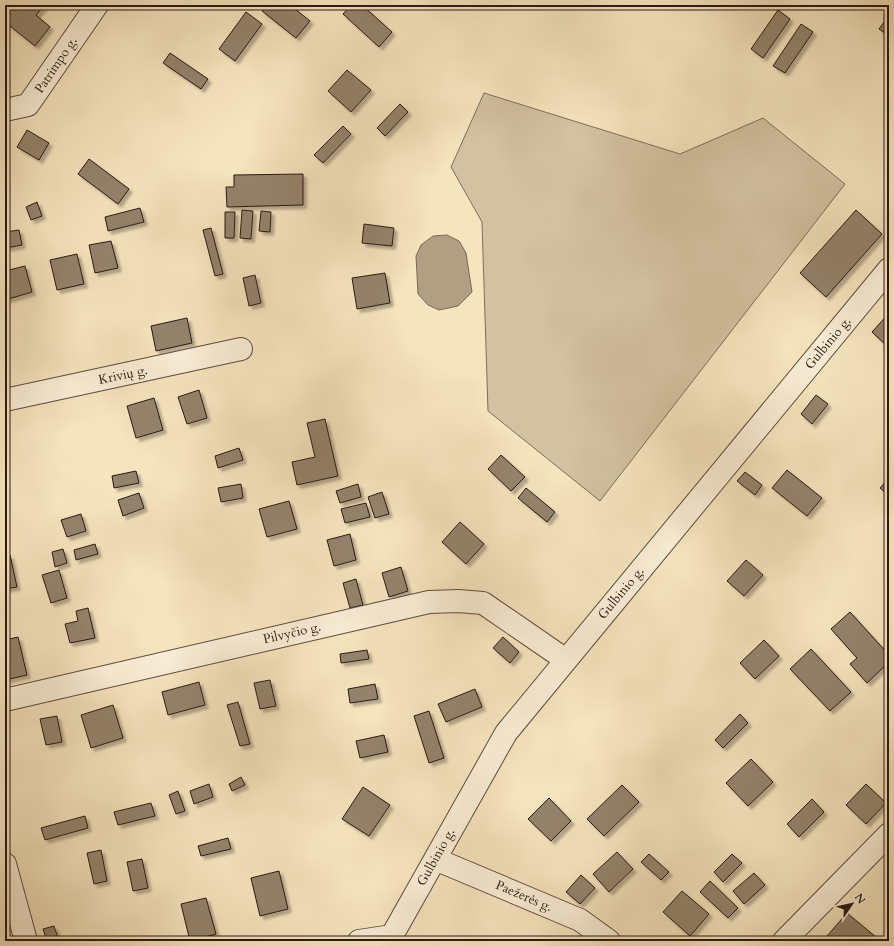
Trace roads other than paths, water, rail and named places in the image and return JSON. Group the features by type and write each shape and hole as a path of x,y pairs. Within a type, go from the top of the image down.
{"street":[{"name":"Patrimpo g.","path":"5,110 28,105 96,5"},
{"name":"Gulbinio g.","path":"390,938 506,733 887,274"},
{"name":"Krivių g.","path":"5,400 241,349"},
{"name":"Pilvyčio g.","path":"5,700 429,602 458,601 483,603 566,660"},
{"path":"784,941 889,834"},
{"name":"Paežerės g.","path":"435,859 580,920 609,941"},
{"path":"5,864 26,941"},
{"path":"359,941 390,938"}]}
